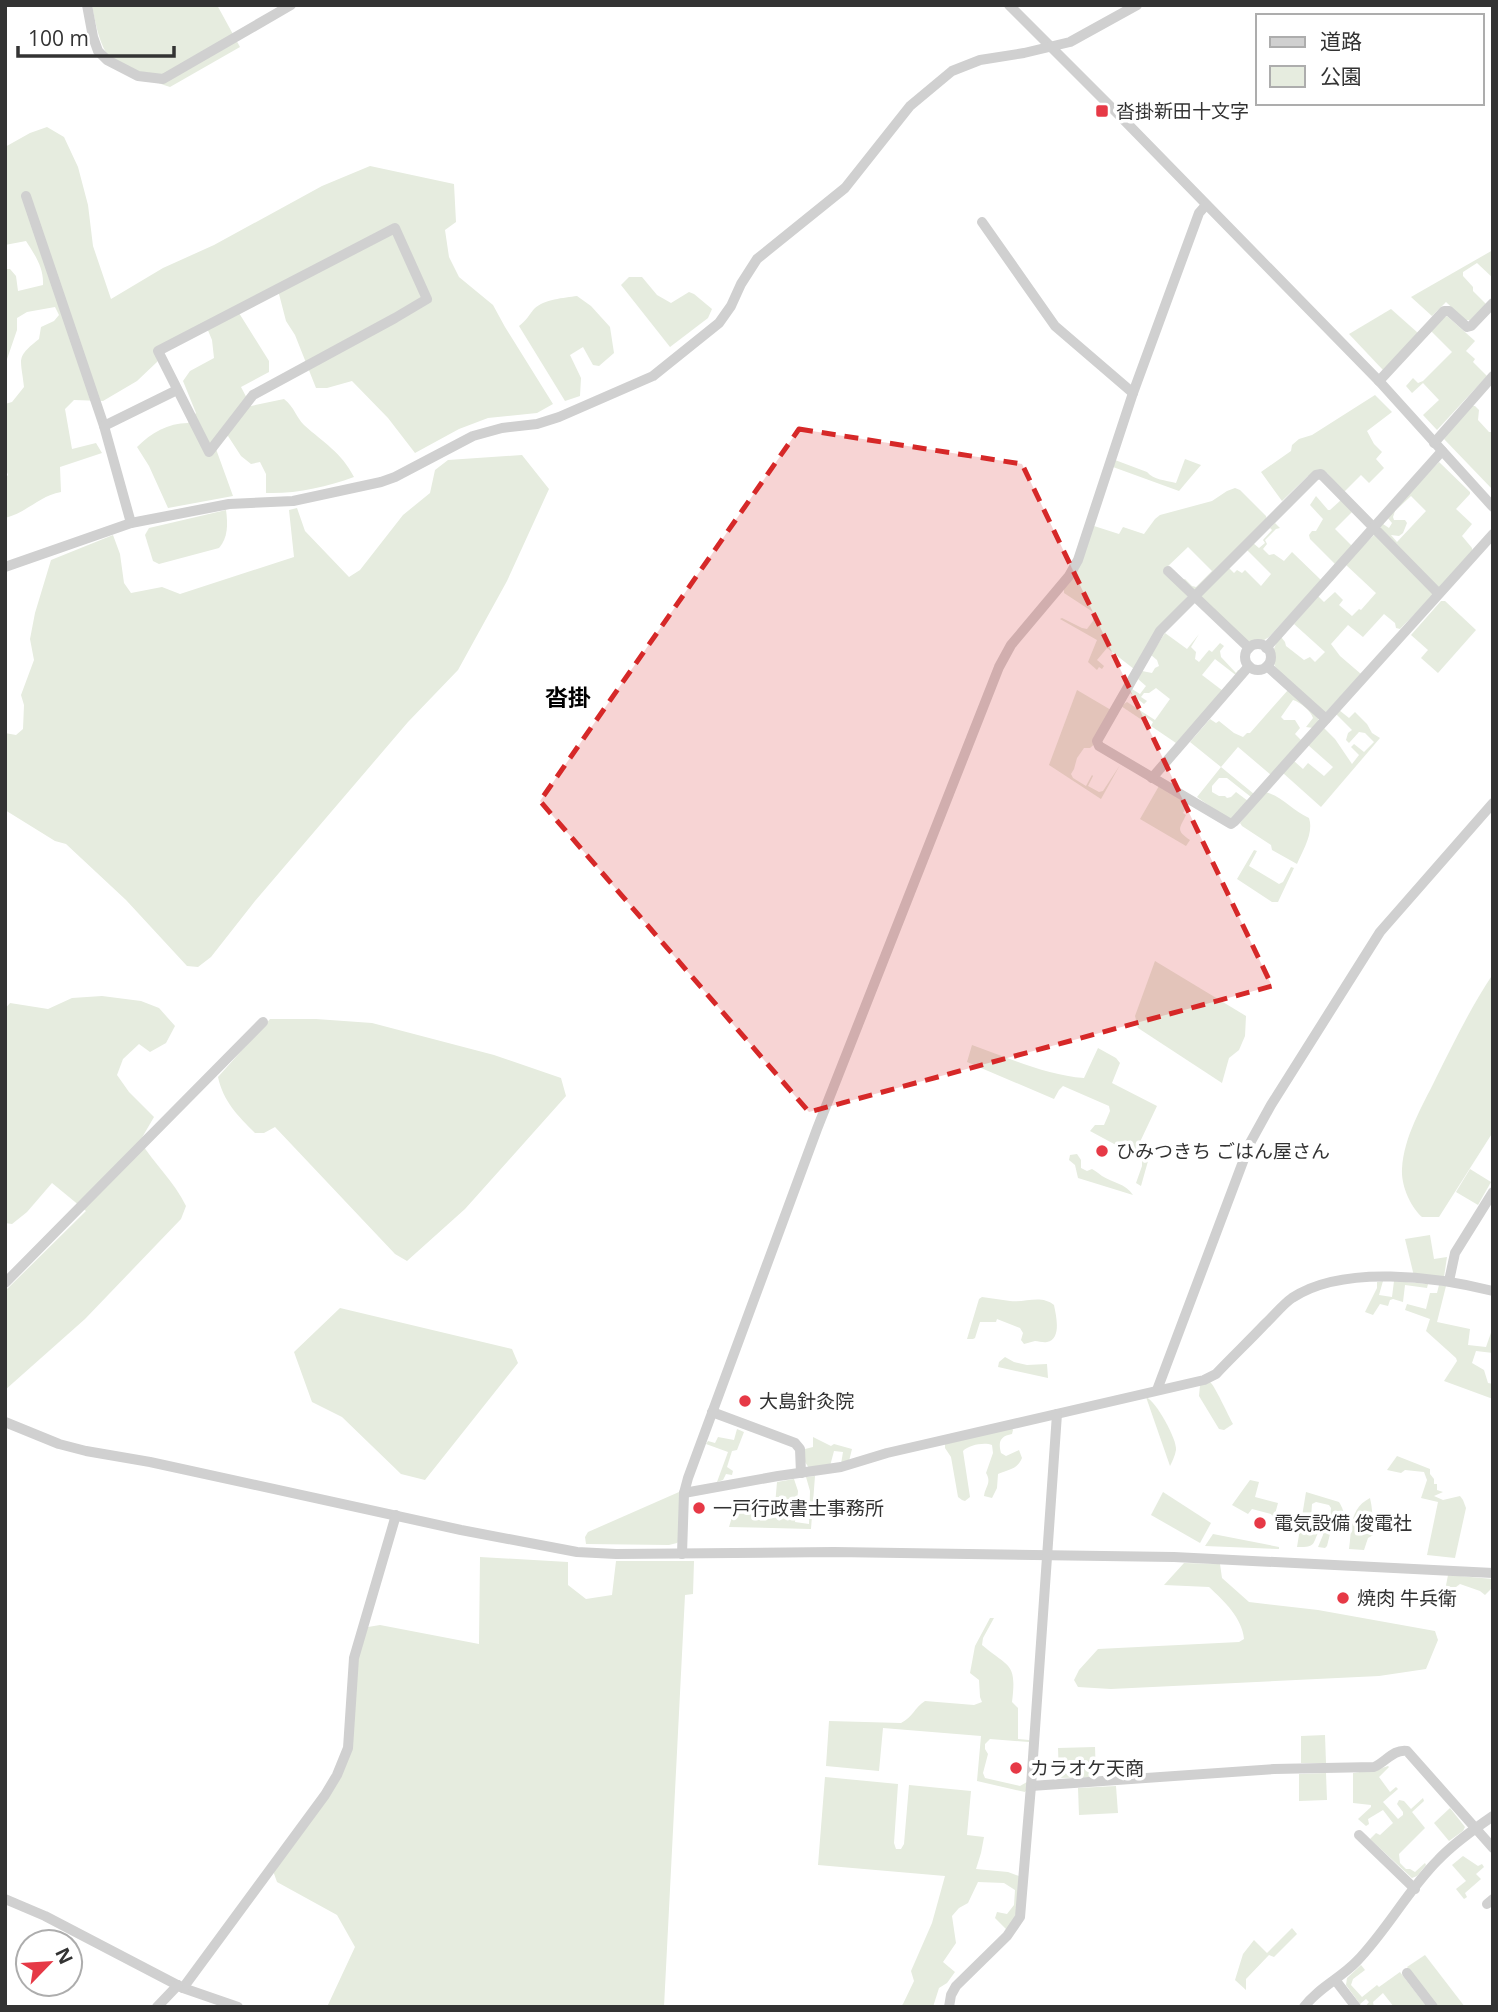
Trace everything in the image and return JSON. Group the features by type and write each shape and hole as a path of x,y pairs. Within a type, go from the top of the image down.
{"street":[{"path":"86,5 98,51 107,61 138,76 163,79 291,5"},
{"path":"1009,5 1379,382 1493,508"},
{"path":"5,567 131,523 229,504 293,500 381,482 472,436 502,428 537,424 559,417 653,376 719,323 757,259 845,188 910,106 953,71 980,60 1070,42 1137,5"},
{"path":"26,196 104,426 131,523"},
{"path":"682,1553 684,1493 817,1129 999,667 1011,645 1069,576 1078,560 1133,393 1199,213 1206,205"},
{"path":"982,222 1055,326 1133,393"},
{"path":"395,228 427,299 253,395 209,452 177,390 158,351 395,228"},
{"path":"1379,382 1444,311 1467,327 1493,303"},
{"path":"1266,648 1373,526 1493,376"},
{"path":"104,426 177,390"},
{"path":"1439,594 1321,474 1316,475 1160,631 1097,741 1099,746 1231,824 1439,594 1493,534"},
{"path":"1168,571 1249,648"},
{"path":"1258,644 1266,648 1270,654 1267,666 1256,670 1249,666 1245,659 1249,648 1258,644"},
{"path":"1152,778 1249,666"},
{"path":"1267,666 1326,719"},
{"path":"1157,1390 1245,1154 1261,1124 1380,932 1493,803"},
{"path":"5,1283 263,1022"},
{"path":"1449,1281 1455,1253 1493,1192"},
{"path":"684,1493 841,1467 879,1455 1205,1380 1216,1374 1290,1299 1329,1283 1369,1277 1449,1281 1493,1291"},
{"path":"712,1412 795,1443 800,1449 801,1473"},
{"path":"949,2007 956,1986 1007,1936 1020,1917 1057,1414"},
{"path":"5,1422 59,1444 86,1451 578,1552 834,1552 1174,1557 1493,1573"},
{"path":"157,2007 181,1987 325,1795 337,1774 348,1748 354,1658 396,1515"},
{"path":"1031,1786 1274,1769 1374,1767 1401,1750 1407,1751 1493,1848"},
{"path":"1304,2007 1311,1998 1336,1981 1357,1961 1436,1861 1454,1844 1493,1816"},
{"path":"1359,1835 1415,1889"},
{"path":"5,1899 45,1916 181,1987 238,2007"},
{"path":"1407,1973 1433,2007"},
{"path":"1336,1981 1356,2007"}],"highlighted area":[{"path":"799,429 1022,464 1272,986 809,1112 540,801"}],"green space":[{"path":"92,5 217,5 240,47 170,87 136,75 114,62 101,42"},
{"path":"47,127 64,137 78,167 88,205 93,246 111,299 163,268 214,245 322,186 370,166 454,184 456,222 445,230 449,257 459,277 493,305 553,404 537,413 488,418 459,429 415,453 388,418 352,381 316,388 295,335 286,321 279,294 273,294 239,313 269,361 269,372 241,387 251,406 284,399 304,425 338,454 354,477 311,489 266,493 266,474 260,462 251,464 241,456 228,436 216,449 233,496 168,508 137,447 160,430 188,423 196,413 183,381 190,371 214,358 212,340 207,328 171,341 157,362 137,381 103,401 74,400 65,409 72,449 96,443 102,453 60,467 61,492 5,518 5,478 8,475 5,466 5,404 12,402 24,387 21,359 26,350 39,339 41,327 54,321 59,315 55,307 27,312 17,318 17,330 5,365 5,269 10,269 16,276 18,291 43,285 43,279 36,257 26,241 5,245 5,147"},
{"path":"1493,250 1493,278 1477,263 1463,272 1473,291 1486,304 1470,320 1465,320 1446,302 1432,316 1411,297"},
{"path":"629,277 642,277 657,295 671,303 689,292 694,294 712,309 708,318 670,347 621,285"},
{"path":"577,296 591,306 610,327 614,353 599,366 593,365 583,347 570,355 581,378 580,396 565,401 519,326 543,303"},
{"path":"1391,309 1418,333 1383,370 1349,334"},
{"path":"1447,316 1475,341 1466,351 1487,376 1437,430 1423,415 1439,400 1423,383 1412,393 1406,386 1413,378 1418,383 1423,381 1452,352 1431,331"},
{"path":"1375,395 1392,412 1367,431 1382,452 1376,459 1384,468 1369,483 1361,475 1344,492 1327,473 1308,476 1282,501 1261,472 1291,451 1292,445 1299,439 1312,435"},
{"path":"1471,406 1479,410 1478,420 1489,432 1493,432 1493,490 1444,439"},
{"path":"522,455 549,489 507,581 458,670 408,722 255,901 211,957 198,967 187,966 126,900 66,844 55,841 5,810 5,733 16,735 23,729 24,705 21,695 34,660 30,639 51,560 113,535 120,554 124,583 131,593 162,587 180,594 294,557 289,510 297,508 305,531 349,577 360,570 403,515 430,493 435,470 448,460"},
{"path":"1185,459 1201,465 1179,491 1113,467 1115,460 1156,478 1176,483"},
{"path":"1439,462 1470,492 1456,509 1472,524 1462,536 1472,548 1473,554 1400,629 1384,614 1363,637 1348,625 1331,644 1340,656 1361,674 1325,713 1276,668 1273,660 1274,648 1281,637 1286,646 1304,660 1310,657 1315,662 1325,652 1294,624 1318,596 1324,602 1335,592 1343,600 1339,605 1352,616 1376,593 1345,564 1381,525 1389,528 1392,523 1387,517","holes":["1411,496 1426,511 1397,542 1391,535 1399,536 1407,523 1405,520 1394,520 1395,511"]},
{"path":"1235,488 1266,516 1267,520 1197,590 1193,590 1183,580 1196,587 1212,571 1188,547 1166,568 1188,596 1158,629 1134,669 1107,648 1097,660 1104,666 1097,670 1088,662 1097,640 1060,619 1087,629 1093,621 1093,612 1064,593 1064,587 1094,526 1119,534 1123,527 1144,534 1160,515 1212,501"},
{"path":"1316,496 1328,510 1341,500 1352,512 1335,529 1352,546 1335,564 1310,539 1309,535 1316,531 1323,519 1310,505"},
{"path":"226,510 227,530 219,548 159,564 153,561 145,535 149,528"},
{"path":"1275,523 1280,528 1265,540 1267,544 1263,549 1269,555 1274,554 1284,561 1292,552 1321,580 1269,637 1261,642 1247,641 1202,600 1201,595 1229,568 1234,573 1237,570 1242,573 1245,570 1261,586 1271,574 1247,550 1253,543 1259,548 1265,543 1263,540"},
{"path":"1441,601 1445,601 1476,630 1438,673 1421,658 1428,650 1411,635"},
{"path":"1165,633 1187,649 1199,634 1191,647 1196,652 1195,659 1199,662 1209,650 1212,652 1220,643 1224,646 1220,651 1221,657 1236,673 1241,670 1237,676 1215,659 1202,675 1223,691 1176,743 1151,726 1153,722 1146,717 1142,720 1121,706 1127,702 1155,720 1170,699 1156,688 1141,697 1147,701 1144,704 1130,693 1132,689 1140,694 1146,686 1138,679 1142,671 1152,673 1159,666 1151,655"},
{"path":"1077,690 1111,710 1101,738 1090,748 1084,748 1071,774 1086,786 1092,775 1088,786 1099,792 1103,791 1120,765 1101,799 1049,765"},
{"path":"1288,690 1318,718 1319,721 1313,728 1306,727 1313,718 1312,715 1293,700 1281,717 1284,720 1295,720 1300,728 1295,734 1301,740 1271,775 1238,747 1221,767 1190,742 1210,719 1216,723 1219,721 1243,737 1250,733"},
{"path":"1339,710 1349,718 1355,712 1372,733 1380,738 1321,807 1283,773 1294,761 1303,769 1308,763 1324,776 1333,767 1308,745 1324,728 1352,764 1359,755 1351,747 1354,744 1364,752 1374,742 1365,733 1359,732 1349,743 1346,740 1352,730 1336,714"},
{"path":"1221,767 1254,794 1251,797 1227,778 1219,778 1212,786 1212,792 1227,798 1236,792 1248,801 1230,819 1197,797"},
{"path":"1159,786 1189,803 1183,813 1186,815 1180,829 1190,840 1186,846 1140,819"},
{"path":"1265,792 1309,818 1309,835 1297,864 1272,850 1271,845 1240,823"},
{"path":"1254,850 1257,851 1249,866 1279,884 1283,882 1291,867 1294,868 1278,902 1272,902 1237,879"},
{"path":"1155,961 1246,1016 1245,1036 1239,1050 1229,1058 1222,1083 1138,1028 1135,1016"},
{"path":"1493,974 1493,1132 1439,1217 1422,1217 1410,1201 1403,1182 1406,1145 1449,1051"},
{"path":"102,996 141,1001 159,1008 175,1026 166,1043 150,1052 139,1044 123,1059 117,1075 129,1092 154,1117 140,1141 186,1206 181,1219 85,1319 5,1390 5,1291 86,1211 52,1183 27,1212 12,1224 5,1223 5,1009 10,1003 48,1009 72,998"},
{"path":"270,1019 372,1023 494,1055 561,1078 566,1096 465,1209 407,1261 395,1254 275,1127 264,1133 255,1133 227,1101 218,1077"},
{"path":"972,1045 1042,1070 1084,1078 1098,1048 1116,1058 1120,1063 1112,1083 1157,1106 1139,1144 1150,1154 1141,1186 1136,1183 1142,1159 1090,1131 1095,1125 1104,1125 1110,1111 1109,1106 1063,1086 1054,1099 967,1062"},
{"path":"1077,1154 1081,1160 1081,1168 1087,1171 1092,1169 1123,1186 1133,1195 1078,1178 1075,1165 1069,1160 1070,1155"},
{"path":"1470,1169 1491,1182 1478,1205 1456,1192"},
{"path":"1430,1235 1434,1259 1447,1257 1444,1277 1414,1276 1405,1239"},
{"path":"1383,1281 1379,1295 1392,1297 1394,1281 1428,1284 1427,1288 1405,1285 1403,1302 1393,1299 1388,1306 1380,1304 1373,1315 1365,1312 1377,1288 1377,1282"},
{"path":"1439,1285 1446,1286 1437,1322 1470,1329 1468,1345 1486,1347 1493,1327 1493,1353 1476,1351 1472,1363 1484,1370 1488,1383 1493,1384 1493,1399 1444,1381 1457,1361 1456,1358 1426,1331 1430,1319 1405,1310 1407,1304 1426,1309 1430,1293 1437,1293"},
{"path":"982,1297 1010,1301 1038,1299 1049,1302 1054,1305 1056,1315 1055,1336 1047,1342 1024,1344 1020,1328 997,1319 996,1322 980,1322 975,1338 967,1339 979,1299"},
{"path":"340,1308 512,1349 518,1363 425,1480 401,1474 342,1417 312,1402 294,1352"},
{"path":"1005,1357 1027,1365 1047,1364 1048,1378 998,1367"},
{"path":"1210,1382 1233,1424 1224,1430 1219,1429 1199,1396 1200,1385"},
{"path":"1146,1397 1170,1429 1176,1450 1170,1466"},
{"path":"1011,1427 1012,1434 1001,1440 1001,1453 1006,1456 1019,1450 1022,1458 1018,1465 998,1474 997,1488 992,1498 984,1496 988,1482 986,1473 993,1453 992,1445 981,1444 966,1449 963,1451 970,1497 962,1500 958,1497 951,1457 945,1444"},
{"path":"737,1429 744,1432 737,1450 732,1451 727,1467 733,1471 732,1475 726,1474 723,1480 717,1482 728,1452 706,1444 708,1441 715,1443 718,1437 734,1440"},
{"path":"813,1437 831,1446 834,1444 852,1449 849,1461 841,1464 843,1452 834,1451 830,1466 809,1468 805,1462 805,1449 813,1447"},
{"path":"1397,1456 1430,1469 1437,1490 1443,1492 1434,1496 1443,1500 1460,1496 1463,1500 1466,1508 1455,1558 1427,1555 1438,1502 1421,1498 1427,1480 1424,1472 1405,1470 1401,1473 1387,1470"},
{"path":"815,1476 811,1529 729,1527 734,1510 761,1511 762,1518 770,1519 772,1506 775,1505 777,1482 794,1479 798,1491 795,1522 809,1524 810,1491 806,1477"},
{"path":"1250,1480 1259,1482 1255,1497 1278,1503 1275,1514 1289,1520 1287,1525 1275,1520 1271,1514 1252,1509 1248,1514 1232,1505"},
{"path":"679,1492 683,1537 677,1543 586,1544 585,1537 588,1532"},
{"path":"1163,1492 1211,1523 1200,1543 1151,1515"},
{"path":"1306,1492 1339,1502 1343,1510 1342,1518 1330,1520 1329,1505 1316,1502 1312,1504 1311,1519 1323,1522 1330,1534 1325,1548 1318,1547 1323,1529 1320,1529 1311,1545 1297,1547"},
{"path":"1370,1498 1375,1534 1368,1538 1364,1550 1349,1549 1355,1513 1363,1502"},
{"path":"1213,1534 1279,1547 1279,1549 1205,1546"},
{"path":"480,1557 568,1562 568,1585 586,1599 612,1595 616,1561 694,1561 693,1594 685,1595 664,2007 327,2007 355,1947 337,1915 277,1882 272,1868 326,1793 348,1748 362,1628 380,1625 479,1644"},
{"path":"1184,1563 1220,1564 1222,1578 1249,1602 1318,1610 1435,1631 1438,1640 1426,1669 1379,1676 1111,1689 1078,1687 1074,1680 1079,1670 1098,1649 1239,1642 1244,1639 1236,1617 1209,1587 1164,1585"},
{"path":"1448,1575 1493,1579 1493,1587 1485,1595 1460,1584 1450,1600 1445,1602"},
{"path":"990,1618 994,1618 982,1645 1012,1672 1012,1702 1018,1708 1018,1739 1029,1742 990,1739 985,1744 988,1754 983,1773 985,1778 1020,1786 1027,1782 1025,1792 977,1781 981,1736 883,1728 879,1771 826,1766 829,1721 901,1723 925,1701 974,1705 982,1702 979,1680 970,1673 975,1646"},
{"path":"1325,1735 1326,1763 1301,1763 1301,1736"},
{"path":"1095,1747 1096,1777 1059,1778 1058,1748"},
{"path":"1388,1766 1379,1777 1390,1792 1396,1787 1398,1789 1383,1802 1398,1819 1403,1815 1397,1804 1399,1800 1404,1801 1411,1809 1423,1798 1424,1801 1412,1812 1425,1828 1399,1854 1400,1863 1406,1869 1415,1872 1425,1863 1417,1876 1412,1878 1370,1839 1376,1833 1380,1835 1393,1823 1383,1810 1368,1819 1369,1824 1366,1826 1358,1819 1371,1805 1353,1803 1353,1773"},
{"path":"1326,1773 1327,1800 1299,1801 1299,1774"},
{"path":"825,1777 898,1784 894,1843 896,1849 901,1849 904,1844 909,1785 971,1791 967,1835 984,1837 976,1869 1008,1872 1019,1876 1017,1915 1007,1930 995,1918 997,1912 1007,1914 1014,1905 1015,1890 1004,1883 978,1882 968,1903 952,1916 956,1943 943,1962 955,1972 947,1983 939,1988 933,2007 900,2007 914,1981 911,1971 932,1923 945,1876 818,1865"},
{"path":"1116,1786 1118,1813 1079,1815 1078,1788"},
{"path":"1450,1808 1465,1827 1449,1841 1434,1823"},
{"path":"1463,1856 1484,1867 1476,1874 1481,1879 1465,1893 1467,1897 1464,1899 1456,1889 1466,1881 1452,1865"},
{"path":"1292,1928 1297,1934 1274,1957 1269,1955 1246,1979 1246,1990 1235,1980 1243,1954 1254,1940 1267,1953"},
{"path":"1425,1955 1465,2007 1437,2007 1407,1967"},
{"path":"1361,1965 1365,1970 1353,1979 1351,1985 1362,1997 1400,1972 1427,2007 1394,2007 1383,1993 1373,2002 1374,2007 1365,2007 1369,2002 1366,1999 1360,2004 1346,1985 1347,1978"}],"place":[{"name":"沓掛新田十文字","path":"1102,111"},
{"name":"ひみつきち ごはん屋さん","path":"1102,1151"},
{"name":"大島針灸院","path":"745,1401"},
{"name":"一戸行政書士事務所","path":"699,1508"},
{"name":"電気設備 俊電社","path":"1260,1523"},
{"name":"焼肉 牛兵衛","path":"1343,1598"},
{"name":"カラオケ天商","path":"1016,1768"}],"district":[{"name":"沓掛","path":"568,698"}]}
